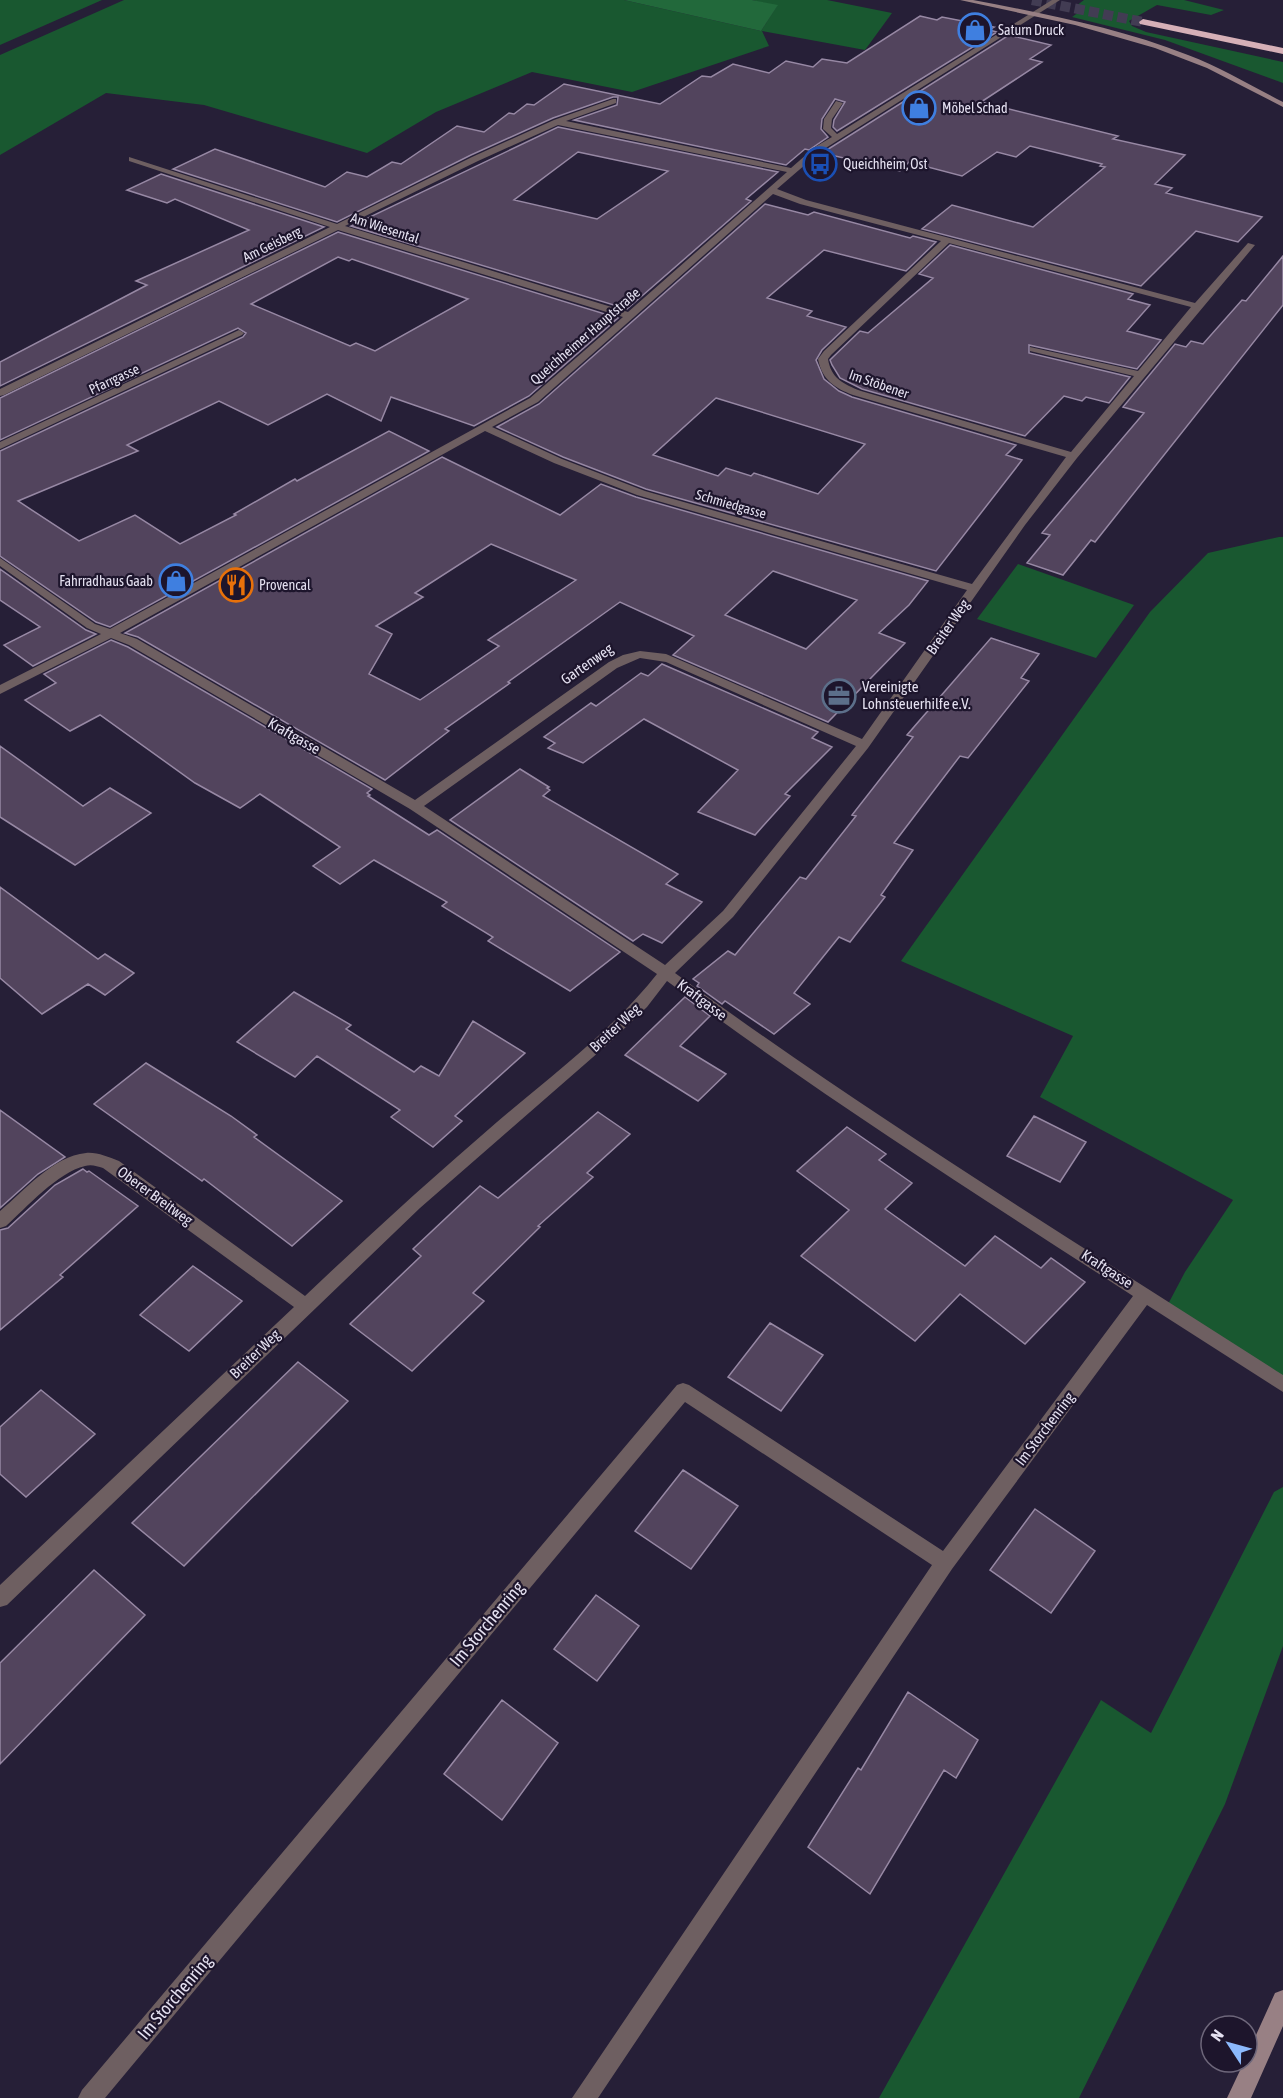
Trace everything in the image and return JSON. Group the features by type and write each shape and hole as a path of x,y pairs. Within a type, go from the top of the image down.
{"highway":[{"path":"1152,14 1207,25"},
{"path":"1143,22 1283,51"}],"street":[{"path":"963,0 1130,37 1185,56 1283,105"},
{"name":"Queichheimer Hauptstraße","path":"0,690 111,633 486,428 542,395 771,190 835,136 1056,0"},
{"path":"1215,70 1274,90"},
{"name":"Am Geisberg","path":"0,393 475,159 613,101"},
{"path":"835,136 827,129 827,124 838,102"},
{"path":"557,123 793,171"},
{"name":"Am Wiesental","path":"132,159 503,279 631,316"},
{"path":"771,190 797,200 1197,306"},
{"name":"Im Stöbener","path":"947,240 827,353 823,359 827,377 835,384 857,393 1073,456"},
{"name":"Breiter Weg","path":"0,1598 414,1203 642,1004 666,973 742,898 864,745 1021,523 1073,456 1139,374 1251,245"},
{"name":"Pfarrgasse","path":"0,446 239,333"},
{"path":"1033,349 1139,374"},
{"name":"Schmiedgasse","path":"486,428 558,461 632,490 975,589"},
{"name":"Kraftgasse","path":"0,561 91,626 133,642 415,806 666,973 736,1025 880,1123 1283,1384"},
{"name":"Gartenweg","path":"415,806 626,656 641,652 670,659 864,745"},
{"name":"Oberer Breitweg","path":"0,1221 63,1170 83,1160 99,1160 113,1165 305,1305"},
{"name":"Im Storchenring","path":"584,2098 945,1563 1145,1294"},
{"name":"Im Storchenring","path":"90,2098 683,1391 945,1563"},
{"path":"1239,2098 1283,2001"}],"green space":[{"path":"0,0 102,0 0,45"},
{"path":"124,0 624,0 761,31 777,6 752,0 827,0 892,13 865,50 762,31 769,46 632,92 532,72 436,112 367,153 204,105 106,93 0,155 0,55"},
{"path":"624,0 752,0 778,5 761,31"},
{"path":"1084,0 1184,0 1224,10 1211,15 1157,5 1129,21 1132,26 1146,32 1283,62 1283,83 1165,40 1072,17 1079,12 1076,6"},
{"path":"1283,537 1283,1384 1166,1308 1185,1272 1233,1200 1040,1097 1073,1036 901,961 1150,612 1208,553"},
{"path":"1018,564 1134,605 1096,658 977,619"},
{"path":"1283,1487 1283,1646 1225,1804 1079,2098 879,2098 1101,1700 1151,1733 1274,1492"}],"building":[{"path":"920,16 937,20 942,17 994,27 989,30 997,32 837,131 833,127 834,120 845,102 835,99 822,119 821,129 828,137 809,150 805,149 786,165 574,120 617,105 618,97 613,97 553,118 471,155 337,222 173,169 215,149 325,187 347,172 367,177 392,162 401,164 457,126 484,132 509,113 514,114 527,104 534,105 564,84 660,104 702,76 711,77 733,64 769,73 786,61 813,67 822,59 847,63"},
{"path":"1009,35 1051,45 1030,59 1042,62 981,102 1118,136 1113,139 1185,155 1155,184 1172,188 1166,193 1262,217 1238,242 1196,231 1141,286 922,229 952,205 1033,227 1105,167 1100,166 1102,164 1030,146 1016,157 997,152 962,176 909,162 900,171 822,153"},
{"path":"558,127 778,172 746,199 751,201 627,309 351,226","holes":["578,152 668,171 597,219 514,200"]},
{"path":"161,174 324,227 0,386 0,362 147,285 136,281 249,230 175,199 167,203 127,190"},
{"path":"765,204 808,215 814,212 910,238 913,236 936,242 906,271 824,250 767,298 812,311 807,316 846,327 822,350 816,360 824,379 839,391 852,397 1016,445 1006,455 1022,460 936,571 646,489 563,457 497,427 539,404","holes":["716,398 865,444 818,494 754,473 751,476 726,468 718,476 653,455"]},
{"path":"338,232 618,318 529,396 474,426 391,397 381,421 327,394 268,425 219,401 127,445 138,451 18,501 79,541 135,515 180,544 236,515 234,514 295,479 297,481 389,431 429,451 110,627 96,622 0,556 0,451 243,337 246,333 238,328 0,440 0,398","holes":["338,257 349,261 352,259 468,299 375,351 356,343 350,346 251,304"]},
{"path":"950,245 1133,294 1128,299 1150,305 1127,331 1161,340 1137,369 1029,345 1029,353 1130,377 1109,403 1086,397 1082,401 1064,396 1025,436 862,389 840,378 830,360 860,331 868,333 933,278 919,274"},
{"path":"1283,256 1283,305 1095,542 1091,540 1063,575 1027,563 1050,535 1042,533 1144,413 1123,407 1175,344 1186,347 1191,341 1203,344 1242,300 1246,301"},
{"path":"442,457 560,515 601,484 636,497 928,581 909,605 879,633 905,643 828,722 673,655 694,636 620,602 445,729 449,731 385,780 138,637 125,633","holes":["491,544 576,580 488,640 499,646 420,700 369,674 392,634 376,626 423,597 415,593","773,571 857,600 806,649 725,615"]},
{"path":"0,569 86,630 96,634 33,666 4,645 40,627 0,600"},
{"path":"991,638 1039,654 1021,678 1029,681 968,758 960,756 894,843 913,850 881,895 885,897 850,942 839,937 794,993 810,1004 774,1034 725,1001 722,1004 697,986 699,983 693,979 728,951 735,955 800,877 806,879 856,816 852,815 913,737 907,735"},
{"path":"111,640 128,647 372,789 367,793 370,795 368,796 429,835 437,830 620,952 570,991 488,941 493,937 442,906 447,902 374,860 340,884 313,866 340,847 260,794 240,808 195,783 100,715 70,731 25,700 56,683 44,674"},
{"path":"662,664 818,732 812,738 832,747 785,794 790,796 755,835 698,812 738,770 644,719 583,763 548,748 555,743 544,737 591,703 596,706 641,673 648,676"},
{"path":"0,746 83,806 110,788 151,813 75,865 0,817"},
{"path":"520,769 549,787 547,788 550,790 543,796 678,874 666,884 702,902 662,943 643,934 633,941 450,820"},
{"path":"0,887 98,959 105,954 134,973 105,995 88,984 42,1014 0,978"},
{"path":"294,992 351,1025 346,1029 414,1072 421,1066 439,1076 473,1021 525,1053 455,1116 462,1121 433,1147 391,1117 400,1110 317,1056 295,1077 237,1042"},
{"path":"685,997 710,1016 680,1046 726,1074 698,1101 625,1055"},
{"path":"146,1063 231,1116 257,1135 254,1137 342,1201 292,1246 204,1179 202,1181 94,1104"},
{"path":"0,1110 65,1157 38,1174 0,1208"},
{"path":"598,1112 630,1134 587,1173 593,1177 538,1226 540,1227 473,1293 484,1301 412,1371 350,1324 421,1256 413,1249 480,1186 498,1198"},
{"path":"1034,1116 1086,1142 1060,1182 1007,1156"},
{"path":"847,1127 886,1154 879,1160 912,1183 885,1209 965,1266 995,1236 1041,1268 1051,1258 1085,1282 1025,1344 960,1294 915,1341 801,1256 849,1210 797,1171"},
{"path":"83,1169 138,1206 60,1275 63,1277 0,1330 0,1230 8,1228 55,1185"},
{"path":"193,1266 242,1301 189,1351 140,1315"},
{"path":"770,1323 823,1355 781,1411 728,1377"},
{"path":"298,1362 348,1401 184,1566 132,1523"},
{"path":"41,1390 95,1434 26,1497 0,1474 0,1427"},
{"path":"683,1470 738,1506 691,1569 635,1531"},
{"path":"1035,1509 1095,1551 1051,1613 990,1570"},
{"path":"94,1570 145,1615 0,1764 0,1663"},
{"path":"596,1595 639,1626 597,1681 554,1649"},
{"path":"908,1692 978,1740 956,1778 944,1770 870,1894 808,1847 858,1768 861,1770"},
{"path":"502,1700 558,1743 502,1820 444,1774"}],"tunnel":[{"path":"1032,0 1143,22"}],"place":[{"name":"Saturn Druck","path":"975,30"},
{"name":"Möbel Schad","path":"919,108"},
{"name":"Queichheim, Ost","path":"820,164"},
{"name":"Fahrradhaus Gaab","path":"176,581"},
{"name":"Provencal","path":"236,585"},
{"name":"Vereinigte Lohnsteuerhilfe e.V.","path":"839,696"}]}
